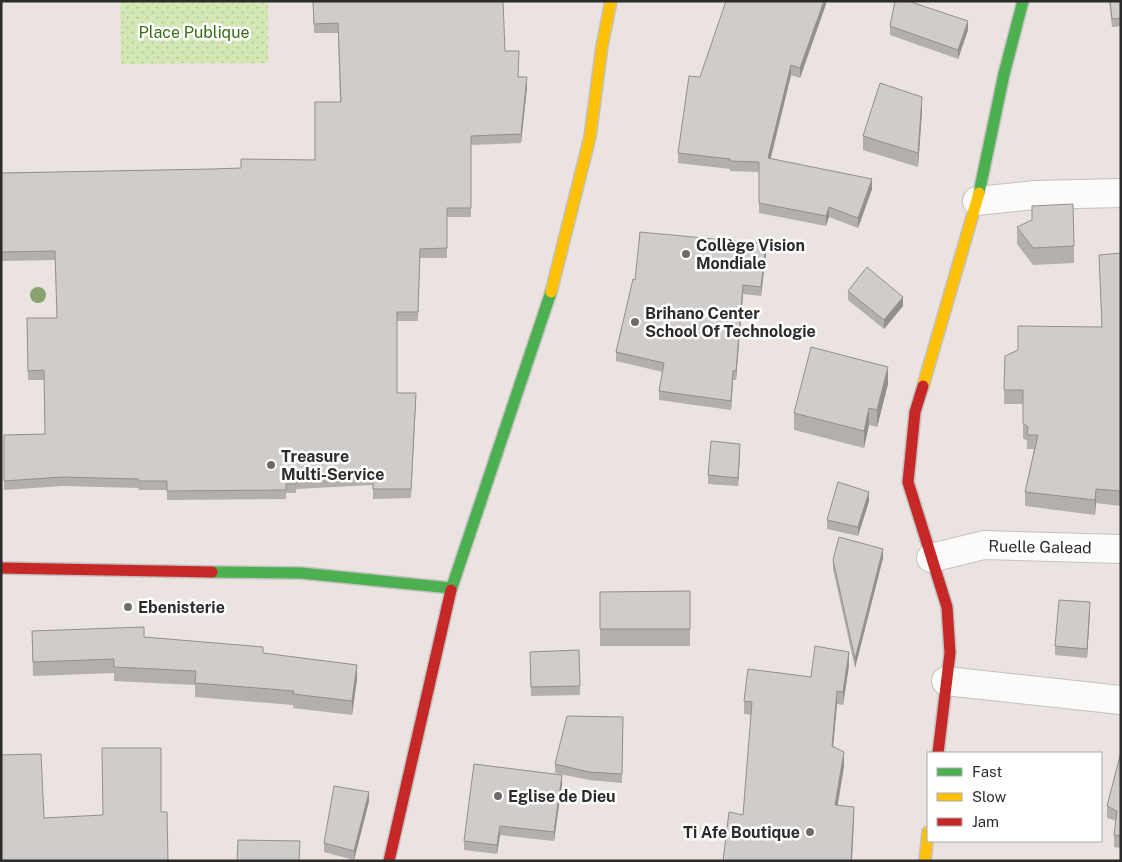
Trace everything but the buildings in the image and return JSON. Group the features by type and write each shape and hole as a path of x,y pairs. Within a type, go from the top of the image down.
{"street":[{"path":"389,861 451,588 557,275 590,137 602,46 611,1"},
{"path":"938,752 950,653 947,607 908,482 915,412 977,201 1004,74 1023,1"},
{"path":"977,201 1035,195 1121,193"},
{"name":"Ruelle Galead","path":"931,558 984,546 1121,550"},
{"path":"1,568 301,573 451,588"},
{"path":"946,681 1121,700"},
{"path":"925,861 927,842"}],"green space":[{"name":"Place Publique","path":"120,1 268,1 268,63 121,64"}],"traffic: fast":[{"path":"979,193 1004,74 1023,1"},
{"path":"451,590 551,292"},
{"path":"212,572 301,573 451,588"}],"traffic: slow":[{"path":"551,292 590,137 602,46 611,1"},
{"path":"923,386 979,193"},
{"path":"925,861 927,842"}],"traffic: jam":[{"path":"923,386 915,412 908,482 947,607 950,653 938,752"},
{"path":"1,568 212,572"},
{"path":"389,861 451,590"}],"place":[{"name":"Collège Vision Mondiale","path":"686,254"},
{"name":"Brihano Center School Of Technologie","path":"635,322"},
{"name":"Treasure Multi-Service","path":"271,465"},
{"name":"Ebenisterie","path":"128,607"},
{"name":"Eglise de Dieu","path":"498,796"},
{"name":"Ti Afe Boutique","path":"810,832"}]}
